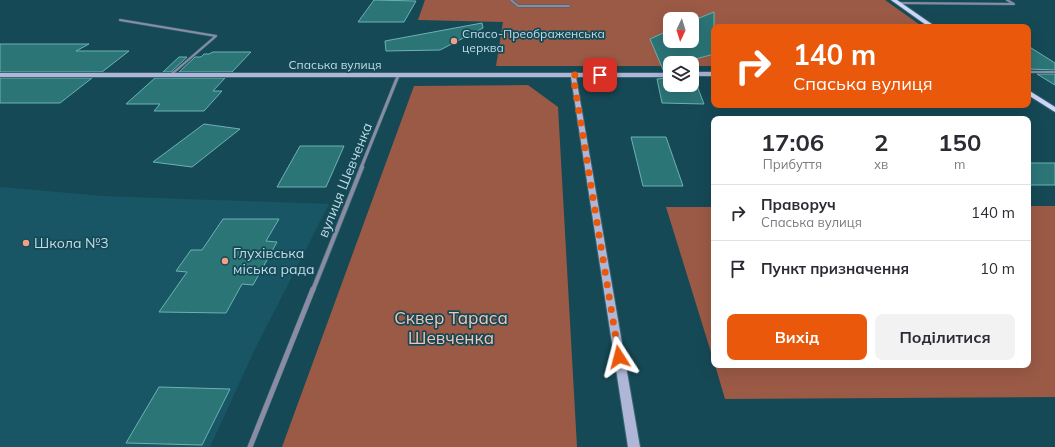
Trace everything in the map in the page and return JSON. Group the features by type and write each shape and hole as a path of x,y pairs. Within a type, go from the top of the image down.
{"main road":[{"path":"896,1 929,24"},
{"path":"1031,94 1055,110"}],"street":[{"name":"Спаська вулиця","path":"0,75 398,76 663,74"},
{"path":"699,74 711,74"},
{"path":"573,75 634,447"},
{"name":"вулиця Шевченка","path":"250,447 398,76"}],"lane":[{"path":"511,0 518,6 569,6"},
{"path":"940,0 944,3"},
{"path":"896,1 1014,4 1007,0"},
{"path":"120,20 216,36 170,76"},
{"path":"1031,72 1055,72"}],"shaded area":[{"path":"0,187 104,196 329,204 255,349 210,447 0,447"}],"green space":[{"path":"425,0 885,0 919,24 711,24 711,66 699,66 699,56 663,56 663,66 496,66 503,22 418,20"},
{"name":"Сквер Тараса Шевченка","path":"528,85 558,107 577,447 282,447 414,86"},
{"path":"1031,206 1055,206 1055,397 725,399 716,368 1031,368"},
{"path":"666,207 711,207 711,352"}],"building":[{"path":"374,0 416,1 404,22 358,22"},
{"path":"714,12 714,24 711,24 711,55 699,58 699,56 663,56 663,70 650,39 663,33 663,48 699,48 699,18"},
{"path":"482,23 483,28 440,50 386,51 385,41"},
{"path":"0,44 89,44 76,51 129,51 102,72 0,72"},
{"path":"1031,48 1055,63 1055,70 1031,69"},
{"path":"213,52 251,52 232,72 179,72 195,57 201,57 204,54"},
{"path":"179,57 187,57 171,72 163,72"},
{"path":"1037,74 1055,74 1055,85"},
{"path":"0,78 92,78 60,103 0,103"},
{"path":"155,78 225,78 213,91 222,91 204,111 154,111 160,104 126,104"},
{"path":"657,79 663,79 663,92 699,91 704,104 662,103"},
{"path":"204,124 240,129 192,167 153,162"},
{"path":"631,137 666,137 683,186 643,186"},
{"path":"300,146 344,146 326,187 277,187"},
{"path":"1031,163 1055,163 1055,185 1031,185"},
{"name":"Глухівська міська рада","path":"223,219 279,219 266,241 277,242 253,285 242,284 226,313 159,312 187,272 176,271 191,250 202,250"},
{"path":"159,387 230,389 202,445 126,443"}],"place":[{"name":"Спасо-Преображенська церква","path":"454,41"},
{"name":"Школа №3","path":"26,243"},
{"name":"Глухівська міська рада","path":"225,261"}],"route":[{"path":"600,75 573,75 619,357"}]}
